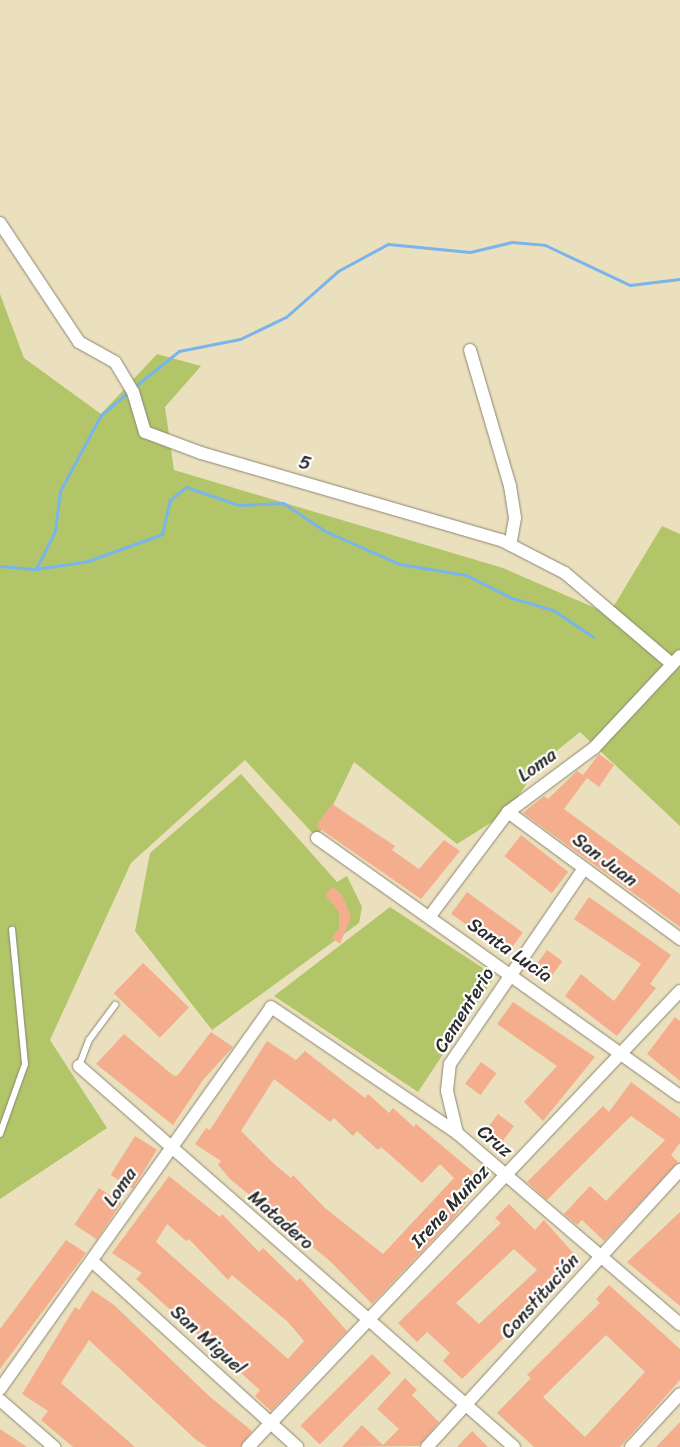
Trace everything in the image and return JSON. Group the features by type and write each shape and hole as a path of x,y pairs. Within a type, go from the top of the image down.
{"street":[{"name":"5","path":"0,223 79,342 115,362 133,392 145,432 510,545 565,573 676,660"},
{"path":"470,350 510,486 515,518 510,545"},
{"name":"Loma","path":"430,916 508,812 594,748 676,660"},
{"name":"San Juan","path":"508,812 680,939"},
{"name":"Santa Lucía","path":"317,838 510,972 680,1096"},
{"name":"Cementerio","path":"457,1134 447,1091 450,1064 510,972 584,868"},
{"name":"Irene Muñoz","path":"248,1447 680,991"},
{"name":"Loma","path":"0,1389 271,1007"},
{"name":"Cruz","path":"271,1007 457,1134 507,1174 680,1324"},
{"name":"Matadero","path":"79,1066 170,1149 514,1447"},
{"name":"Constitución","path":"427,1447 680,1170"},
{"name":"San Miguel","path":"92,1261 298,1447"},
{"path":"631,1447 680,1394"},
{"path":"0,1400 54,1447"}],"lane":[{"path":"0,1134 25,1064 12,930"},
{"name":"Matadero","path":"79,1066 89,1040 115,1006"}],"green space":[{"path":"0,294 24,358 101,414 157,354 201,366 165,407 174,470 503,568 609,614 662,526 680,534 680,826 580,732 538,766 508,812 457,844 354,762 317,838 245,760 131,863 50,1040 107,1128 0,1199"},
{"path":"241,774 337,882 347,876 362,907 359,923 212,1030 135,931 150,853"},
{"path":"390,907 495,976 418,1092 274,996"}],"building":[{"path":"599,754 614,765 599,787 587,778 564,809 680,894 680,927 523,813 544,796 548,799 577,771 583,775"},
{"path":"332,804 395,846 392,850 419,869 444,840 460,851 421,899 316,826"},
{"path":"521,835 568,872 552,893 504,856"},
{"path":"333,887 342,895 351,917 340,944 332,938 339,928 339,912 325,895"},
{"path":"467,892 523,933 507,954 451,914"},
{"path":"589,897 671,955 650,984 656,988 617,1036 565,996 581,974 614,1001 641,964 574,919"},
{"path":"547,950 562,961 547,983 531,972"},
{"path":"143,963 189,1007 160,1038 114,993"},
{"path":"513,1002 595,1057 543,1121 524,1102 557,1066 497,1024"},
{"path":"675,1017 680,1021 680,1081 647,1054"},
{"path":"211,1032 233,1047 203,1080 173,1125 96,1064 124,1034 174,1076 178,1075"},
{"path":"267,1041 296,1060 305,1051 365,1098 368,1094 389,1113 393,1108 414,1127 416,1124 483,1180 453,1219 372,1304 330,1261 230,1179 218,1165 221,1161 195,1144 206,1128 210,1130","holes":["274,1079 330,1122 334,1118 353,1136 357,1131 378,1150 381,1147 422,1183 440,1164 454,1178 383,1254 325,1208 293,1175 291,1178 274,1164 241,1131"]},
{"path":"481,1062 496,1073 481,1095 465,1084"},
{"path":"631,1082 680,1118 680,1143 671,1155 678,1162 604,1241 582,1220 577,1225 564,1214 590,1186 606,1201 665,1140 631,1116 547,1200 527,1182 603,1106 609,1112"},
{"path":"498,1114 514,1126 498,1148 482,1136"},
{"path":"135,1136 157,1150 133,1189 111,1175"},
{"path":"169,1176 220,1217 222,1214 259,1252 263,1248 297,1281 300,1278 347,1331 271,1411 255,1396 260,1390 136,1279 142,1273 112,1253","holes":["167,1224 186,1241 189,1239 228,1280 232,1275 288,1322 304,1341 288,1359 156,1242"]},
{"path":"99,1188 121,1203 97,1240 74,1224"},
{"path":"509,1204 535,1230 544,1220 581,1262 462,1379 443,1361 450,1353 427,1332 417,1342 398,1323 501,1223 495,1218","holes":["514,1249 537,1270 479,1324 456,1303"]},
{"path":"680,1212 680,1306 627,1262"},
{"path":"66,1240 86,1253 0,1369 0,1329"},
{"path":"609,1285 680,1349 680,1380 620,1447 534,1447 497,1413 531,1378 527,1375 600,1303 596,1299","holes":["606,1335 645,1372 585,1437 543,1397"]},
{"path":"92,1290 114,1305 209,1396 252,1431 240,1447 207,1447 195,1439 89,1340 61,1383 135,1447 73,1447 41,1420 48,1411 22,1394 75,1307 79,1310"},
{"path":"372,1354 391,1373 320,1445 301,1425"},
{"path":"405,1378 417,1390 412,1395 439,1422 419,1446 342,1447 362,1425 383,1445 399,1429 377,1409"},
{"path":"680,1422 680,1447 656,1447"},
{"path":"0,1429 27,1447 0,1447"},
{"path":"472,1431 488,1447 457,1447"}],"waterway":[{"path":"133,388 179,351 240,339 286,317 338,271 388,244 470,252 512,242 545,245 630,285 680,279"},
{"path":"36,569 55,531 60,491 101,415 128,392"},
{"path":"0,566 36,569 88,561 162,534 170,500 186,487 239,505 283,503 325,531 399,564 466,575 512,598 553,610 593,637"}]}
